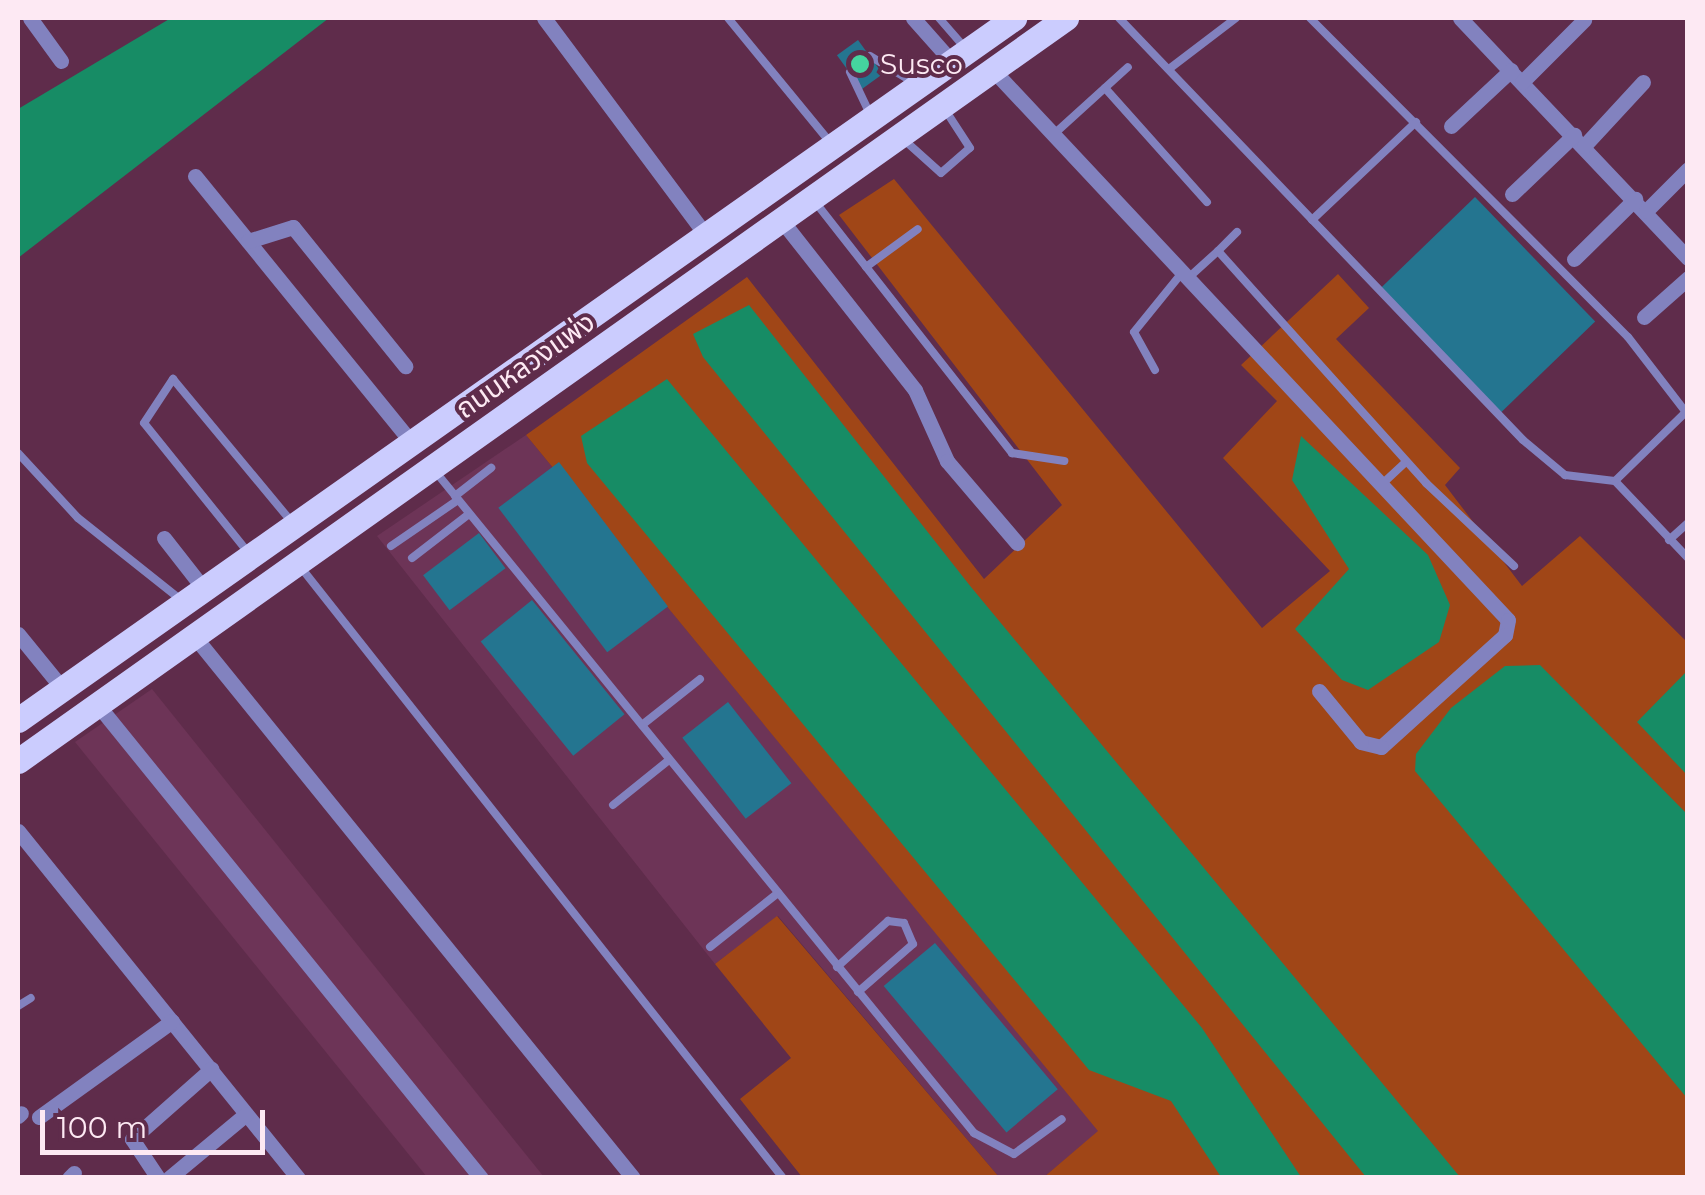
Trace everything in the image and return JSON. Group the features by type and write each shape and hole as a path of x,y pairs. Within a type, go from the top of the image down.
{"main road":[{"name":"ถนนหลวงแพ่ง","path":"18,720 704,233 835,149 1014,18"},
{"name":"ถนนหลวงแพ่ง","path":"18,760 1066,18"}],"street":[{"path":"30,18 61,61"},
{"path":"544,18 704,233"},
{"path":"913,18 961,57"},
{"path":"1461,18 1688,258"},
{"path":"1452,126 1584,20"},
{"path":"993,70 1510,627 1380,747 1360,742 1319,691"},
{"path":"1512,194 1579,141 1643,82"},
{"path":"1574,259 1688,169"},
{"path":"195,176 410,441"},
{"path":"782,221 914,390 948,462 1018,543"},
{"path":"248,242 293,227 405,366"},
{"path":"1644,317 1688,278"},
{"path":"164,538 193,595"},
{"path":"18,634 62,688"},
{"path":"194,636 633,1178"},
{"path":"97,704 481,1178"},
{"path":"18,831 298,1178"},
{"path":"39,1117 172,1021"},
{"path":"158,1178 132,1139 211,1070"},
{"path":"170,1178 246,1114"}],"lane":[{"path":"728,18 835,149"},
{"path":"938,18 961,57"},
{"path":"1118,18 1545,461 1585,482 1614,481 1686,414 1628,337 1310,18"},
{"path":"1169,69 1236,18"},
{"path":"870,56 920,87"},
{"path":"1053,135 1128,67"},
{"path":"850,72 875,120"},
{"path":"1104,88 1207,202"},
{"path":"902,137 940,174 970,148 944,107"},
{"path":"1312,220 1416,122"},
{"path":"813,200 1012,454 1064,461"},
{"path":"866,267 918,228"},
{"path":"1156,370 1134,332 1184,277 1237,232"},
{"path":"1218,251 1406,462 1514,566"},
{"path":"250,554 144,424 173,379 293,524"},
{"path":"18,452 78,518 193,595"},
{"path":"1381,484 1406,462"},
{"path":"432,468 988,1146 1014,1154 1062,1119"},
{"path":"391,546 491,468"},
{"path":"1614,481 1688,558"},
{"path":"412,558 469,514"},
{"path":"1669,540 1688,523"},
{"path":"298,563 783,1178"},
{"path":"642,725 700,679"},
{"path":"612,805 670,760"},
{"path":"710,947 778,893"},
{"path":"837,966 888,921 904,923 912,944 858,992"},
{"path":"18,1006 31,998"}],"shaded area":[{"path":"171,18 329,18 18,258 18,109"},
{"path":"894,179 1262,628 1330,571 1223,458 1277,401 1241,365 1338,274 1369,308 1336,339 1460,468 1445,485 1522,586 1580,536 1687,642 1687,1177 1044,1177 1098,1131 526,435 747,277 984,579 1062,505 839,215"},
{"path":"749,305 971,587 1460,1177 1366,1177 703,357 693,334"},
{"path":"667,379 1202,1028 1301,1177 1221,1177 1171,1101 1089,1070 587,463 581,436"},
{"path":"526,435 1099,1131 1044,1177 999,1177 778,916 715,964 377,536"},
{"path":"1301,436 1428,555 1450,605 1439,642 1368,690 1342,680 1295,629 1349,569 1292,480"},
{"path":"1540,665 1687,814 1687,1098 1415,771 1416,754 1451,708 1505,666"},
{"path":"1687,671 1687,775 1637,722"},
{"path":"152,689 544,1177 427,1177 75,742"},
{"path":"777,916 999,1177 802,1177 740,1099 791,1058 715,964"}],"building":[{"name":"Susco","path":"858,40 883,74 862,89 837,55"},
{"path":"1475,197 1595,321 1501,412 1381,288"},
{"path":"559,462 668,607 607,652 498,508"},
{"path":"479,533 505,568 450,610 423,575"},
{"path":"532,600 625,714 573,756 481,642"},
{"path":"728,702 791,783 746,819 682,738"},
{"path":"935,943 1058,1089 1006,1132 884,986"}],"place":[{"name":"Susco","path":"860,64"}]}
